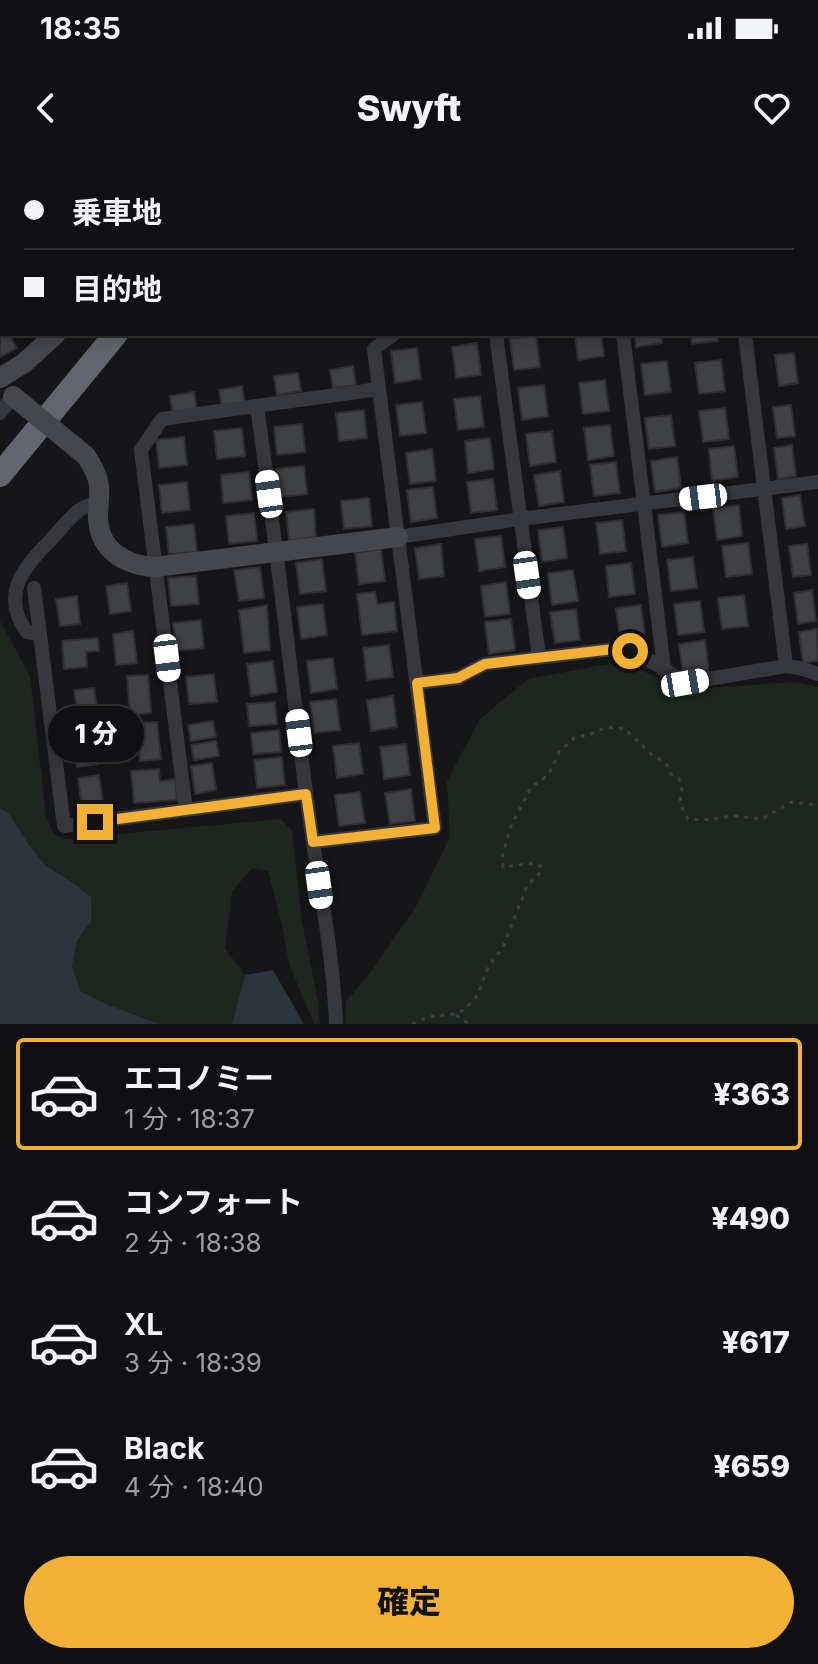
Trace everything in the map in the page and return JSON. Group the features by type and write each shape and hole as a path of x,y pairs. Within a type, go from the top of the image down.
{"highway":[{"path":"0,475 114,336"}],"street":[{"path":"0,413 4,386 50,336"},
{"path":"313,842 435,828 374,349 391,336"},
{"path":"496,336 539,657"},
{"path":"623,336 664,668"},
{"path":"745,336 786,666"},
{"path":"4,386 86,456 99,483 98,521 102,539 114,554 129,563 155,567 818,482"},
{"path":"186,810 141,450 162,419 379,389"},
{"path":"257,406 306,794 335,986 336,1024"},
{"path":"40,634 27,632 19,622 14,602 16,583 26,565 81,509 99,502"},
{"path":"34,588 64,826 306,794"},
{"path":"417,683 458,678 485,664 614,649 630,651 664,668 685,683 786,666 818,674"}],"path":[{"path":"412,1024 428,1017 464,1010 478,995 488,967 503,947 527,886 542,867 535,863 503,867 502,857 511,826 531,787 552,769 559,752 574,738 607,727 625,729 651,754 666,763 671,774 679,779 682,790 680,798 688,819 735,816 762,819 791,802 818,805"},
{"path":"454,1014 469,1024"}],"shaded area":[{"path":"0,621 30,676 46,816 54,834 65,839 280,819 292,830 302,921 320,1024 314,1024 289,964 268,871 252,868 232,892 225,948 245,975 232,1024 159,1024 81,992 72,966 77,941 91,921 91,897 45,865 9,814 0,808"},
{"path":"624,662 683,690 794,682 818,687 818,1024 346,1024 346,1002 417,905 450,837 447,781 480,719 528,679"},
{"path":"0,808 9,814 45,865 91,897 91,921 77,941 72,966 81,992 159,1024 0,1024"},
{"path":"273,970 304,1024 232,1024 245,975"}],"building":[{"path":"0,336 10,336 17,348 0,357"},
{"path":"536,336 540,367 514,370 510,339"},
{"path":"575,336 601,336 604,356 578,360"},
{"path":"635,336 661,336 662,343 636,347"},
{"path":"691,336 717,336 718,341 692,344"},
{"path":"477,343 481,375 456,378 452,347"},
{"path":"417,348 421,379 395,383 391,351"},
{"path":"794,353 798,383 779,386 775,355"},
{"path":"721,360 725,391 699,394 695,363"},
{"path":"667,361 671,392 645,395 641,364"},
{"path":"353,366 356,385 333,388 330,370"},
{"path":"298,373 301,391 277,395 274,376"},
{"path":"605,380 609,411 583,414 579,383"},
{"path":"544,385 548,416 522,420 518,388"},
{"path":"242,386 245,404 222,408 219,390"},
{"path":"194,392 197,411 173,414 170,396"},
{"path":"480,396 484,427 458,430 454,399"},
{"path":"422,402 426,433 400,436 396,405"},
{"path":"791,405 795,436 777,438 773,407"},
{"path":"725,408 729,439 703,442 699,411"},
{"path":"364,410 367,438 339,441 336,413"},
{"path":"671,415 675,446 649,449 645,418"},
{"path":"302,424 305,452 277,455 274,427"},
{"path":"610,425 614,456 588,460 584,428"},
{"path":"242,428 245,456 217,459 214,431"},
{"path":"552,431 556,462 530,466 526,434"},
{"path":"184,437 187,465 159,468 156,440"},
{"path":"490,438 494,469 468,473 465,441"},
{"path":"792,445 796,476 778,479 774,448"},
{"path":"734,446 738,477 712,481 709,449"},
{"path":"432,449 436,481 410,484 406,453"},
{"path":"677,457 681,488 655,492 651,461"},
{"path":"616,462 620,493 594,496 590,465"},
{"path":"304,466 307,494 279,497 276,469"},
{"path":"560,471 564,502 539,506 534,475"},
{"path":"249,472 252,500 223,503 221,475"},
{"path":"493,479 497,510 471,513 467,482"},
{"path":"187,482 190,510 162,513 159,485"},
{"path":"433,487 437,518 411,522 407,490"},
{"path":"800,495 805,526 786,529 782,498"},
{"path":"369,498 372,526 344,529 341,501"},
{"path":"739,505 742,536 717,540 713,508"},
{"path":"314,509 316,537 289,540 286,512"},
{"path":"684,512 688,543 662,547 658,515"},
{"path":"254,513 257,541 229,544 226,516"},
{"path":"622,520 626,551 600,554 596,523"},
{"path":"194,524 197,552 169,554 166,527"},
{"path":"563,527 567,558 542,562 538,530"},
{"path":"501,536 505,567 479,571 475,539"},
{"path":"748,543 752,574 726,577 722,546"},
{"path":"441,544 444,576 419,579 415,548"},
{"path":"807,544 811,575 793,577 789,546"},
{"path":"381,549 385,581 359,584 355,553"},
{"path":"693,557 697,588 671,591 667,560"},
{"path":"322,559 326,591 300,594 296,563"},
{"path":"631,563 635,594 609,597 606,566"},
{"path":"260,567 264,598 239,601 234,570"},
{"path":"573,570 578,601 552,605 548,573"},
{"path":"196,576 199,604 171,606 168,578"},
{"path":"506,582 510,614 485,617 481,586"},
{"path":"127,583 131,611 110,614 106,586"},
{"path":"812,590 816,621 798,624 794,593"},
{"path":"375,592 377,604 394,602 397,631 362,635 357,594"},
{"path":"744,595 748,626 722,629 718,598"},
{"path":"77,596 80,624 60,626 56,599"},
{"path":"700,601 704,632 678,635 674,604"},
{"path":"323,604 327,635 301,639 297,607"},
{"path":"267,605 270,650 244,653 239,610"},
{"path":"641,605 645,636 620,639 616,608"},
{"path":"576,609 580,640 555,643 550,612"},
{"path":"511,619 515,650 489,654 485,622"},
{"path":"201,620 204,648 176,651 173,623"},
{"path":"817,629 818,661 803,663 799,632"},
{"path":"133,631 137,663 116,665 113,634"},
{"path":"98,638 99,651 86,652 87,667 64,669 62,641"},
{"path":"705,640 709,672 683,675 679,644"},
{"path":"389,645 393,677 367,680 363,648"},
{"path":"333,658 337,689 311,693 307,661"},
{"path":"273,661 277,692 251,696 247,664"},
{"path":"214,674 217,702 189,704 186,677"},
{"path":"148,675 151,713 130,715 127,676"},
{"path":"94,688 98,715 78,718 74,690"},
{"path":"393,696 397,727 371,731 367,700"},
{"path":"336,699 340,730 314,733 310,702"},
{"path":"275,702 277,724 249,726 247,704"},
{"path":"213,721 216,737 191,741 188,725"},
{"path":"157,722 161,759 140,761 136,723"},
{"path":"279,730 281,752 253,754 251,733"},
{"path":"94,737 98,764 77,767 73,740"},
{"path":"216,741 219,756 194,760 191,745"},
{"path":"359,743 363,774 337,778 333,746"},
{"path":"406,744 410,775 384,779 380,747"},
{"path":"282,757 285,785 257,788 254,760"},
{"path":"212,763 216,790 195,794 191,766"},
{"path":"159,769 160,781 175,779 177,800 134,803 131,771"},
{"path":"99,775 103,803 82,806 78,778"},
{"path":"411,789 415,821 390,824 385,793"},
{"path":"360,792 365,823 339,826 335,795"}],"route":[{"path":"95,822 306,794 313,842 435,828 417,683 458,678 485,664 614,649 630,651"}]}
